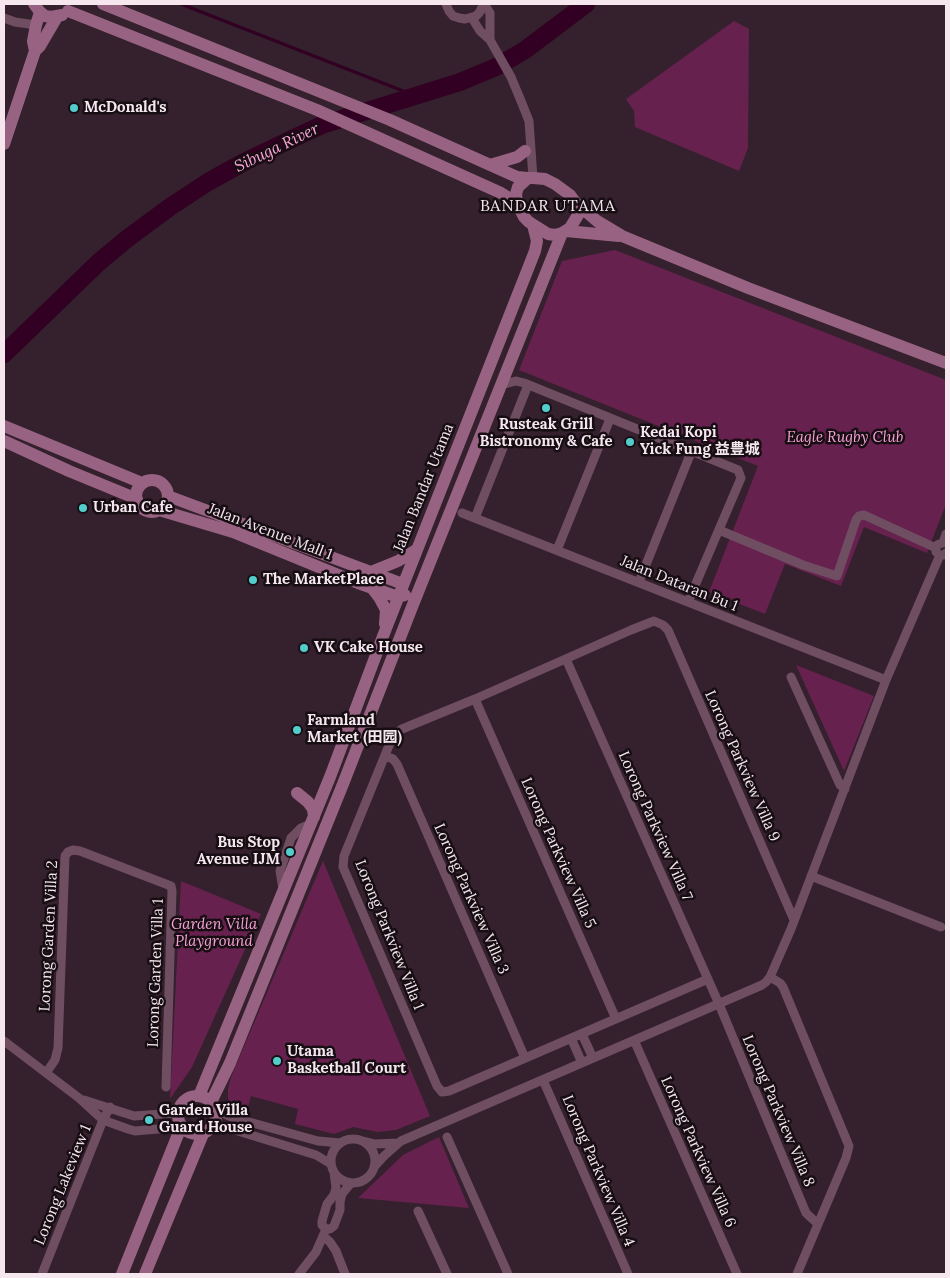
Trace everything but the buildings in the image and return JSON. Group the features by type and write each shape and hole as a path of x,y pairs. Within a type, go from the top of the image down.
{"street":[{"path":"104,4 390,120 518,177 544,180 555,184 597,221 622,236 748,288 945,363"},
{"path":"446,4 453,16 465,19 472,18 480,13 484,4"},
{"path":"484,4 490,13 492,43"},
{"path":"35,50 40,46 65,10"},
{"path":"4,18 15,22 37,14 51,17 65,10 317,110 501,193 517,203"},
{"path":"4,144 35,50 37,14"},
{"path":"472,18 480,31 492,43 511,77 524,109 528,122 530,178"},
{"path":"524,109 525,151 530,178"},
{"path":"490,165 517,157 525,151"},
{"path":"530,178 518,187 516,194 517,203 524,217 548,234 555,235 570,228 578,215 575,202"},
{"name":"Jalan Bandar Utama","path":"199,1096 323,794 384,631 402,592 416,550 535,250 537,241 533,225"},
{"path":"564,232 622,236"},
{"path":"398,1143 375,1144 354,1139 340,1143 318,1141 231,1117 213,1106 204,1097 199,1096 187,1098 182,1102 178,1113 181,1127 191,1134 203,1134 209,1131 215,1124 216,1115 213,1106 343,784 549,263 564,232"},
{"path":"502,385 516,382 524,383 738,470 741,478 688,602"},
{"path":"475,518 528,385"},
{"path":"558,550 610,419"},
{"path":"4,426 142,483"},
{"path":"4,441 69,471 137,499"},
{"path":"639,582 692,450"},
{"path":"152,480 165,486 168,496 165,504 159,510 144,509 138,503 137,490 142,483 152,480"},
{"name":"Jalan Avenue Mall 1","path":"168,496 371,572 402,592"},
{"path":"447,521 462,513 458,505 457,496"},
{"name":"Jalan Avenue Mall 1","path":"159,510 233,532 372,588 402,592"},
{"name":"Jalan Dataran Bu 1","path":"462,513 886,680"},
{"path":"215,1124 316,1155 333,1168 342,1180 351,1183 359,1182 370,1174 374,1167 398,1143 762,985 770,977 794,920 886,680 943,547 864,515 859,516 837,576 803,565 719,530"},
{"path":"396,647 397,630 404,614 402,592 411,592 424,559 437,546"},
{"path":"371,572 398,561 416,550"},
{"path":"372,588 386,610 384,631"},
{"name":"Lorong Parkview Villa 1","path":"663,624 654,622 639,626 396,733 392,738 344,856 343,867 437,1086 442,1092 449,1092 708,978"},
{"name":"Lorong Parkview Villa 9","path":"663,624 672,639 794,920"},
{"name":"Lorong Parkview Villa 7","path":"566,659 719,1004"},
{"path":"791,677 840,785 845,789"},
{"name":"Lorong Parkview Villa 5","path":"475,699 616,1018"},
{"name":"Lorong Parkview Villa 3","path":"385,756 393,759 397,764 525,1058"},
{"path":"323,794 343,784"},
{"path":"298,793 313,809 312,820"},
{"name":"Lorong Garden Villa 2","path":"46,1073 55,1060 58,1048 65,856 73,850 80,851 119,866"},
{"name":"Lorong Garden Villa 1","path":"119,866 171,886 166,1087"},
{"path":"811,876 941,927"},
{"path":"770,977 783,987 849,1146 846,1158 797,1274"},
{"name":"Lorong Parkview Villa 8","path":"719,1004 806,1213 818,1224"},
{"path":"582,1034 593,1058"},
{"path":"571,1038 582,1063"},
{"name":"Lorong Parkview Villa 6","path":"634,1040 737,1274"},
{"path":"4,1041 79,1098 104,1120 135,1130 181,1127"},
{"name":"Lorong Parkview Villa 4","path":"543,1080 628,1274"},
{"path":"79,1098 110,1107 127,1115 178,1113"},
{"name":"Lorong Lakeview 1","path":"42,1274 110,1107"},
{"path":"122,1274 181,1127"},
{"path":"146,1274 203,1134"},
{"path":"447,1137 508,1274"},
{"path":"362,1141 367,1144 374,1155 374,1167"},
{"path":"298,1274 316,1252 325,1232 334,1226 340,1210 334,1195 336,1188 333,1152 340,1143"},
{"path":"345,1274 336,1251 325,1232 322,1221 327,1204 342,1194 351,1183"},
{"path":"418,1211 444,1274"}],"green space":[{"path":"734,21 749,29 748,148 739,171 635,127 634,111 626,99"},
{"name":"Eagle Rugby Club","path":"615,250 946,380 946,504 927,553 864,527 841,586 785,564 765,614 709,592 758,466 519,370 562,261"},
{"path":"796,665 874,696 844,771"},
{"path":"323,861 430,1116 396,1130 378,1132 353,1127 334,1134 295,1124 298,1109 251,1096 247,1111 231,1105 228,1099 231,1077"},
{"name":"Garden Villa Playground","path":"181,881 261,914 192,1067 170,1099"},
{"path":"439,1137 469,1208 358,1198 403,1155"}],"waterway":[{"path":"181,4 416,96"},
{"name":"Sibuga River","path":"4,354 99,262 170,207 208,182 246,161 322,125 460,82 496,67 525,50 586,4"}],"place":[{"name":"McDonald's","path":"74,108"},
{"name":"Rusteak Grill Bistronomy & Cafe","path":"546,408"},
{"name":"Kedai Kopi Yick Fung 益豊城","path":"630,442"},
{"name":"Urban Cafe","path":"83,508"},
{"name":"The MarketPlace","path":"253,580"},
{"name":"VK Cake House","path":"304,648"},
{"name":"Farmland Market (田园)","path":"297,730"},
{"name":"Bus Stop Avenue IJM","path":"290,852"},
{"name":"Utama Basketball Court","path":"277,1061"},
{"name":"Garden Villa Guard House","path":"149,1120"}],"district":[{"name":"BANDAR UTAMA","path":"548,206"}]}
